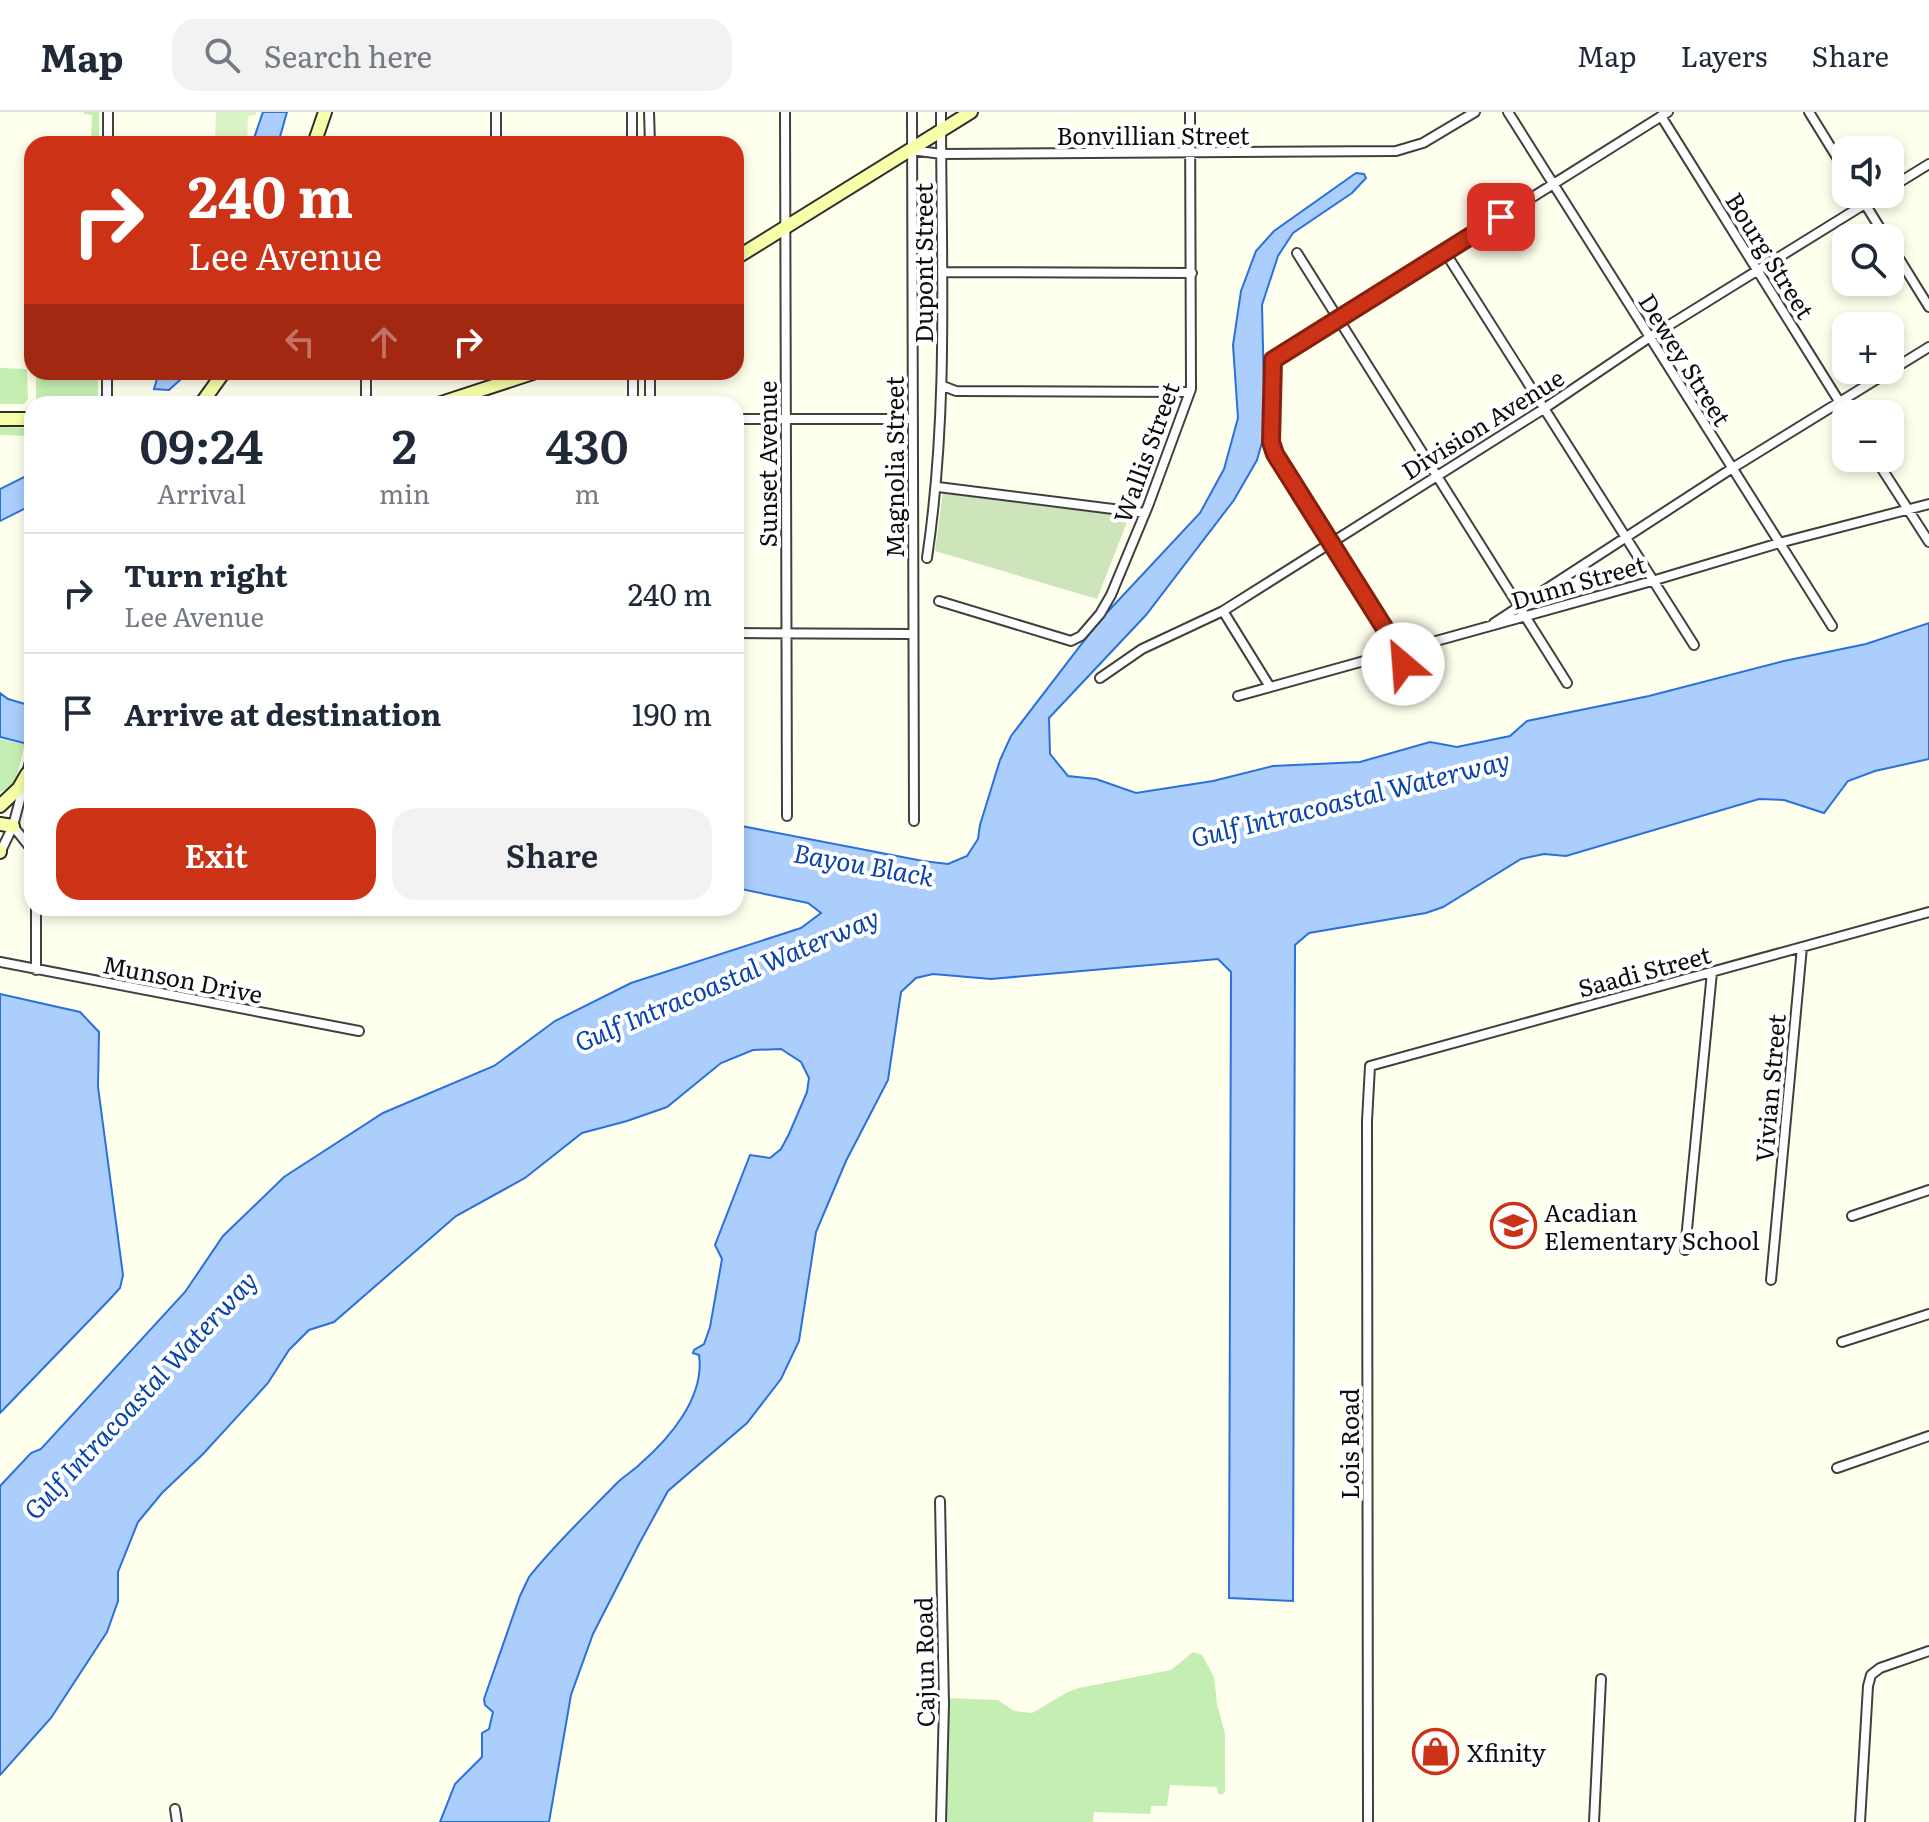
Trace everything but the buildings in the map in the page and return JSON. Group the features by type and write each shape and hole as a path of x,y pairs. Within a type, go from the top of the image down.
{"main road":[{"path":"317,136 325,112"},
{"path":"744,253 971,112"},
{"path":"465,396 515,380"},
{"path":"0,419 24,419"},
{"path":"0,806 24,779"}],"street":[{"path":"108,112 108,136"},
{"path":"496,112 496,136"},
{"path":"632,112 632,136"},
{"path":"649,112 650,136"},
{"name":"Sunset Avenue","path":"785,112 787,816"},
{"name":"Magnolia Street","path":"912,112 914,821"},
{"name":"Dupont Street","path":"927,558 938,487 943,386 941,112"},
{"name":"Wallis Street","path":"939,601 1071,641 1081,636 1111,595 1145,513 1190,392 1193,376 1190,112"},
{"name":"Bonvillian Street","path":"911,150 942,154 1191,155 1396,151 1423,143 1475,112"},
{"name":"Dewey Street","path":"1508,112 1832,626"},
{"path":"1809,112 1832,149"},
{"path":"1403,664 1399,651 1275,454 1271,442 1273,360 1664,114"},
{"name":"Bourg Street","path":"1664,114 1838,400"},
{"path":"1904,179 1929,164"},
{"name":"Division Avenue","path":"1100,678 1142,649 1223,611 1545,408 1650,337 1859,208"},
{"path":"1445,252 1694,645"},
{"path":"1297,253 1567,683"},
{"path":"1904,267 1929,307"},
{"path":"942,272 1192,273"},
{"path":"1841,400 1929,347"},
{"path":"496,380 496,387"},
{"path":"943,386 956,391 1190,392"},
{"path":"1486,627 1832,405"},
{"path":"744,419 913,419"},
{"path":"1884,472 1929,542"},
{"path":"938,487 1145,513"},
{"name":"Dunn Street","path":"1238,696 1779,543 1929,504"},
{"path":"1223,611 1270,687"},
{"path":"744,633 913,634"},
{"path":"0,852 24,782"},
{"path":"7,825 24,842"},
{"name":"Saadi Street","path":"1370,1066 1929,912"},
{"path":"36,916 36,970"},
{"name":"Vivian Street","path":"1771,1280 1802,947"},
{"name":"Munson Drive","path":"0,962 359,1031"},
{"path":"1685,1250 1712,972"},
{"name":"Lois Road","path":"1368,1822 1367,1121 1370,1066"},
{"path":"1852,1216 1929,1190"},
{"path":"1842,1342 1929,1314"},
{"path":"1837,1468 1929,1436"},
{"name":"Cajun Road","path":"940,1501 944,1704 941,1822"},
{"path":"1860,1822 1871,1675 1880,1668 1929,1651"},
{"path":"1594,1822 1601,1679"},
{"path":"175,1809 177,1822"}],"green space":[{"path":"99,112 99,136 91,136 92,115 84,114"},
{"path":"216,112 256,112 256,115 248,116 247,136 215,136"},
{"path":"0,368 24,369 28,396 24,396 24,404 0,404"},
{"path":"36,380 98,380 97,396 36,396"},
{"path":"0,427 24,428 24,436 0,435"},
{"path":"943,492 1129,517 1097,599 935,551"},
{"path":"0,739 24,744 14,787 0,792"},
{"path":"1193,1652 1202,1655 1214,1677 1225,1734 1225,1791 1222,1795 1217,1787 1170,1785 1167,1806 1151,1806 1150,1814 1094,1812 1093,1822 946,1822 946,1698 998,1700 1014,1711 1032,1713 1079,1688 1171,1670"}],"water":[{"path":"263,112 287,112 280,136 255,136"},
{"path":"1356,173 1364,174 1366,178 1352,193 1293,233 1278,256 1262,305 1265,432 1257,460 1234,500 1146,615 1049,718 1050,754 1068,776 1096,779 1136,793 1213,781 1273,766 1360,762 1430,742 1457,747 1510,736 1527,721 1649,696 1784,661 1866,644 1929,623 1929,759 1875,771 1848,781 1824,813 1784,800 1759,799 1566,856 1544,854 1521,859 1443,907 1426,913 1309,933 1295,945 1293,1601 1229,1598 1231,972 1218,959 991,979 933,974 916,978 901,992 888,1080 846,1161 816,1232 799,1341 781,1379 747,1423 668,1491 593,1634 571,1695 549,1822 440,1822 455,1784 482,1757 482,1733 489,1729 493,1712 485,1705 484,1699 529,1577 617,1483 663,1442 691,1401 699,1371 699,1355 693,1353 704,1344 710,1327 722,1259 715,1245 750,1155 770,1158 781,1149 807,1092 809,1078 801,1062 781,1049 753,1050 721,1063 667,1107 582,1133 525,1178 456,1216 334,1322 309,1330 289,1350 268,1383 138,1522 118,1572 118,1601 107,1632 51,1718 0,1775 0,1486 31,1453 41,1449 185,1292 223,1236 284,1177 383,1113 494,1066 555,1021 631,983 801,928 821,913 808,903 744,890 744,827 923,861 948,864 967,856 978,839 1000,760 1011,736 1100,620 1200,513 1224,469 1238,418 1233,345 1241,291 1256,251 1274,231"},
{"path":"157,380 180,380 169,390 154,389"},
{"path":"24,477 24,509 0,521 0,489"},
{"path":"0,693 24,704 24,743 0,737"},
{"path":"0,994 80,1012 99,1032 98,1087 123,1275 120,1288 0,1413"}],"place":[{"name":"Acadian Elementary School","path":"1513,1225"},
{"name":"Xfinity","path":"1436,1751"}],"route":[{"path":"1403,664 1399,651 1275,454 1271,442 1273,360 1501,217"}],"water label":[{"name":"Gulf Intracoastal Waterway","path":"1350,797"},
{"name":"Bayou Black","path":"864,863"},
{"name":"Gulf Intracoastal Waterway","path":"726,978"},
{"name":"Gulf Intracoastal Waterway","path":"139,1394"}]}
